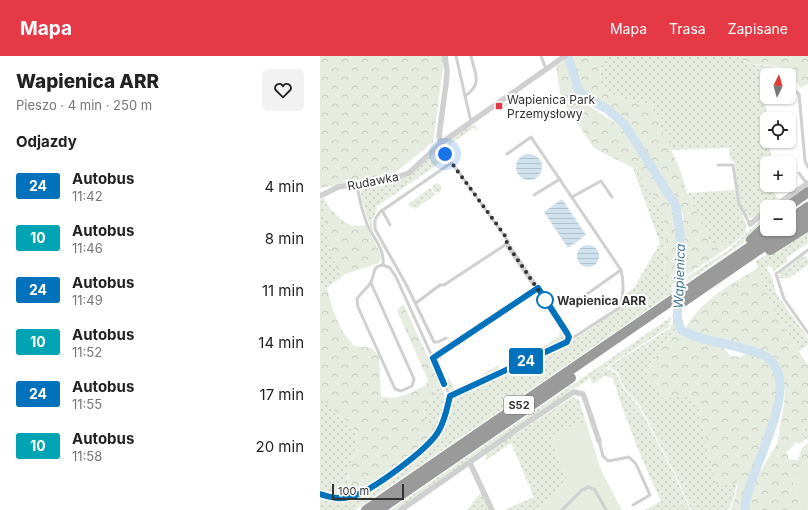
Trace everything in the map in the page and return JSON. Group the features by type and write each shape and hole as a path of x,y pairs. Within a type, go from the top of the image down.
{"highway":[{"path":"795,200 808,186"},
{"path":"796,215 808,207"},
{"name":"S52","path":"796,224 808,216"},
{"path":"717,278 760,256 808,226"},
{"path":"725,264 760,232"},
{"name":"S52","path":"379,510 671,306 690,288 766,236"},
{"name":"S52","path":"366,510 671,306 687,299 779,236"}],"street":[{"path":"439,145 447,71 445,56"},
{"name":"Rudawka","path":"320,196 338,187 391,179 409,173 439,145 565,56"},
{"path":"785,200 808,186"},
{"path":"750,224 760,217"},
{"path":"320,494 344,498 358,495 367,490 424,449 439,431 445,417 450,396 564,344 569,339 567,333 538,288 507,244"},
{"path":"401,510 519,428 574,392 583,394 586,399 599,441"},
{"path":"470,463 492,510"}],"lane":[{"path":"456,56 472,122"},
{"path":"465,96 474,89 477,82 471,56"},
{"path":"541,56 546,69"},
{"path":"796,92 799,94 805,161 808,167"},
{"path":"507,154 531,137 622,270 622,301 619,308 569,339"},
{"path":"416,303 440,284 444,285 507,244 506,237 439,145"},
{"path":"446,338 438,342 434,342 416,303 375,229 375,219 382,210 451,163"},
{"path":"718,165 733,165 739,204 750,224"},
{"path":"799,173 808,186"},
{"path":"534,195 560,179"},
{"path":"572,198 601,181 612,197"},
{"path":"358,184 359,197 368,225 382,252 383,265"},
{"path":"382,210 390,225"},
{"path":"808,250 776,274 784,299 808,333"},
{"path":"371,283 414,379 412,386 401,391 395,389 358,307 357,299 363,290 371,283 375,270 380,265 390,268 396,277 450,396"},
{"path":"573,304 622,270"},
{"path":"433,358 538,288"},
{"path":"512,349 520,364"},
{"path":"599,441 603,456 608,462 629,457 636,464 650,495 633,505"},
{"path":"562,510 588,486 595,490 606,510"}],"green space":[{"path":"320,56 443,56 444,61 433,142 391,176 320,188"},
{"path":"573,56 603,56 600,78 605,89 610,93 624,99 651,105 681,172 687,193 708,231 708,239 713,244 720,241 727,243 729,247 688,274 684,275 683,215 679,204 630,125 622,117 590,97 582,89 577,77"},
{"path":"603,56 737,56 743,61 776,68 760,68 760,104 766,104 766,112 760,112 760,148 770,148 771,156 760,156 760,192 774,192 779,200 760,200 760,214 756,217 750,218 741,207 734,162 731,161 729,148 671,150 651,105 624,99 610,93 602,85 600,78"},
{"path":"737,56 808,56 808,84 800,88 796,82 796,68 783,68 755,64 742,60"},
{"path":"567,59 573,89 578,97 583,102 622,128 673,206 677,228 677,281 672,284 665,280 665,227 656,200 635,167 633,168 594,148 561,99 556,66"},
{"path":"515,96 518,100 516,104 514,101 500,110 498,108"},
{"path":"472,125 476,126 477,130 476,131 474,128 450,144 452,148 447,151 448,143 451,139"},
{"path":"437,153 442,156 440,160 441,162 376,207 377,210 372,220 373,232 361,195 363,188 370,184 397,180 408,176 412,174 425,160"},
{"path":"635,167 656,200 663,217 666,236 664,268 665,279 672,284 672,293 355,510 320,510 320,497 335,501 351,500 421,454 438,436 452,401 456,396 569,343 619,309 624,303 625,294 634,288 660,243 633,168"},
{"path":"437,183 442,188 437,193 432,188"},
{"path":"430,188 435,195 415,209 414,206 411,208 408,204"},
{"path":"735,190 738,205 746,223 744,235 729,247 727,243 713,244 708,239 708,231 687,193"},
{"path":"324,198 329,207 325,206 338,271 345,274 327,288 320,285 320,200"},
{"path":"325,206 329,207 341,219 349,224 354,226 366,225 380,253 381,258 379,263 345,274 338,271 325,229"},
{"path":"760,221 760,228 746,241 687,282 688,276 730,249"},
{"path":"808,230 808,243 786,258 788,261 774,271 770,265 766,268 772,277 776,293 808,338 808,345 799,351 766,297 756,261"},
{"path":"805,255 808,260 808,265 789,278 779,278 780,273"},
{"path":"758,268 766,297 808,366 808,418 801,437 786,452 789,459 798,460 802,448 808,443 808,470 793,481 801,510 747,510 756,479 777,444 785,395 782,374 778,365 772,357 754,347 687,330 687,325 694,315 710,299"},
{"path":"320,285 327,288 336,318 348,339 354,346 372,348 379,356 381,396 393,398 410,393 426,385 428,380 397,311 403,304 439,380 424,411 426,424 436,427 432,435 424,444 399,465 361,490 352,494 349,486 349,466 358,448 357,438 351,423 340,417 320,396"},
{"path":"671,317 669,327 591,377 606,368 616,373 625,391 639,407 676,478 690,510 645,510 661,501 635,441 613,378 604,376 593,384 590,378 399,510 390,510"},
{"path":"675,317 677,328 645,371 692,395 698,405 716,483 729,485 737,482 733,500 728,510 691,510 677,478 640,406 626,391 617,372 608,367 670,328"},
{"path":"677,328 692,338 722,348 730,356 741,357 746,353 764,360 774,370 779,382 779,396 776,410 753,466 742,510 730,510 735,498 738,482 729,485 716,484 698,405 692,395 662,399 645,371"},
{"path":"561,331 565,335 563,341 523,358 529,353 542,348 560,336 559,333"},
{"path":"439,358 440,360 438,361 447,383 449,378 455,390 468,381 470,384 498,365 500,370 454,392 452,392 449,390 436,360"},
{"path":"439,380 444,392 445,404 443,415 436,427 426,425 424,411"},
{"path":"320,396 340,417 351,423 357,438 358,448 352,459 348,477 352,494 336,496 320,492"},
{"path":"573,397 579,400 586,422 551,436 567,481 539,510 504,510 534,497 511,443 485,461 487,452"},
{"path":"808,418 808,438 798,444 796,442 801,437"},
{"path":"586,422 601,470 622,510 539,510 567,481 551,436"},
{"path":"808,470 808,510 801,510 793,481"},
{"path":"481,492 490,510 467,510"}],"water":[{"path":"529,154 538,158 542,167 538,176 529,180 520,176 516,167 520,158"},
{"path":"562,199 586,235 568,248 544,212"},
{"path":"588,245 596,248 599,256 596,264 588,267 580,264 577,256 580,248"}],"waterway":[{"name":"Wapienica","path":"568,56 578,89 585,97 607,109 625,125 676,206 680,233 680,286 677,317 681,330 691,335 744,348 765,356 776,369 780,386 778,407 754,474 745,510"}],"bus line":[{"name":"24","path":"320,494 336,498 350,498 367,490 424,449 430,443 439,431 445,417 450,396 567,342 569,337 567,333 538,288 433,358 444,384"}],"place":[{"name":"Wapienica Park Przemysłowy","path":"499,106"},
{"name":"Wapienica ARR","path":"545,300"}],"route":[{"path":"445,154 506,237 508,241 507,244 545,300"}]}
